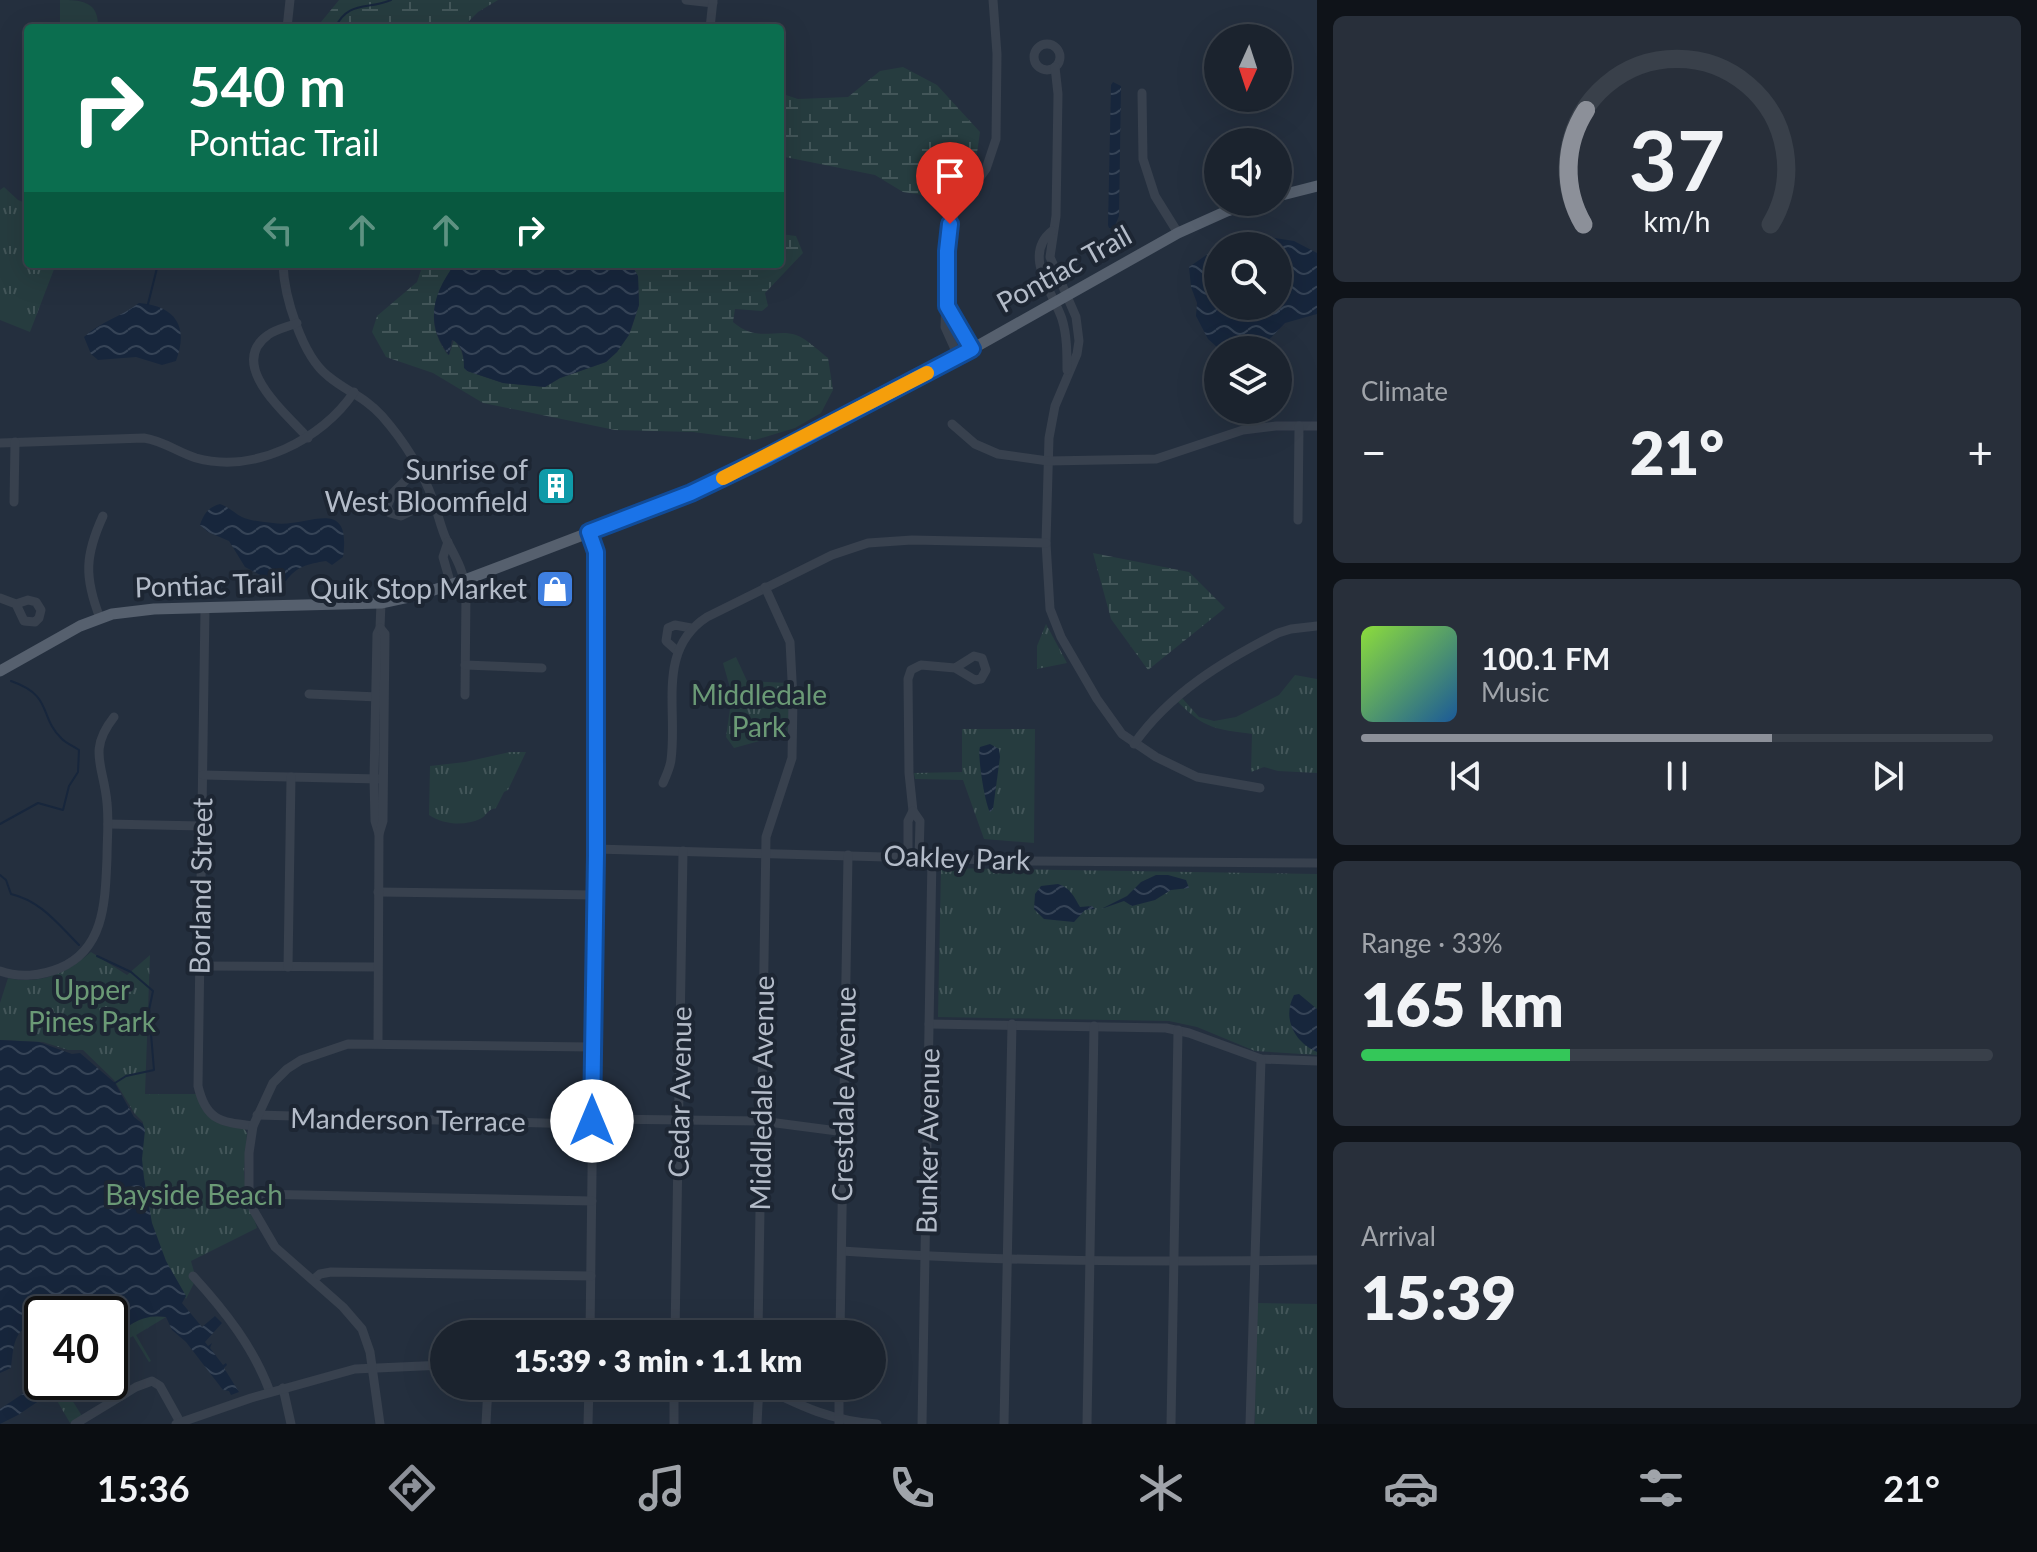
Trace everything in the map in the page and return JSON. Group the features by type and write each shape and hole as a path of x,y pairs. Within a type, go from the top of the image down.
{"main road":[{"path":"1292,192 1317,186"},
{"name":"Pontiac Trail","path":"0,671 80,626 129,611 381,603 465,580 716,482 972,349 1178,233 1216,216"}],"street":[{"path":"287,24 290,0"},
{"path":"686,0 713,2 710,24"},
{"path":"958,356 945,327 947,251 950,224 961,201 986,169 996,139 997,54 993,0"},
{"path":"1055,67 1058,94 1057,187 1050,257 1076,317 1079,341 1077,354 1055,406 1049,438 1046,543 1048,597 1054,621 1111,721 1134,744 1197,777 1260,788"},
{"path":"1142,93 1143,159 1155,196 1178,233"},
{"path":"1052,231 1039,249 1039,260 1062,321 1067,373"},
{"path":"284,268 287,294 315,363 326,375 365,398 383,417 418,468 433,500 465,580 465,695"},
{"path":"947,306 972,349"},
{"path":"297,323 271,333 261,341 254,353 253,366 258,381 308,438"},
{"path":"0,443 144,438 159,440 197,458 215,461 261,457 308,438 335,416 354,392"},
{"path":"952,424 975,444 998,454 1048,461 1156,459 1243,430 1317,426"},
{"path":"1298,520 1299,426"},
{"path":"14,502 15,442"},
{"path":"418,468 393,493 387,506 390,513 401,516 433,500"},
{"path":"100,618 92,594 89,567 90,545 103,516"},
{"path":"589,532 596,552 590,1320"},
{"path":"663,783 671,762 677,651 691,628 734,601 832,555 879,541 1046,543"},
{"path":"448,542 443,557 451,585"},
{"name":"Middledale Avenue","path":"758,1320 766,852 768,824 792,758 793,699 790,642 765,587"},
{"path":"0,598 16,604"},
{"path":"378,1042 379,834 375,821 380,697 377,634 381,603"},
{"name":"Borland Street","path":"205,608 197,1073 201,1099 207,1112 215,1118 253,1126"},
{"path":"677,651 666,641 668,628 675,625 691,628"},
{"path":"1134,744 1163,708 1200,679 1278,633 1317,626"},
{"path":"465,665 542,668"},
{"path":"919,857 920,821 913,811 909,773 908,679 911,670 921,665 955,668"},
{"path":"309,694 380,697"},
{"path":"0,971 20,975 50,973 83,955 91,944 103,915 108,824 99,752 102,733 114,717"},
{"path":"203,775 379,779"},
{"path":"288,967 291,777"},
{"path":"908,857 908,821 913,811"},
{"path":"108,824 202,826"},
{"name":"Oakley Park","path":"596,849 1317,863"},
{"name":"Cedar Avenue","path":"675,1320 683,851"},
{"name":"Crestdale Avenue","path":"840,1320 848,855"},
{"name":"Bunker Avenue","path":"922,1424 932,857"},
{"path":"378,892 595,895"},
{"path":"201,966 377,967"},
{"path":"929,1024 1178,1030 1261,1059 1317,1061"},
{"path":"1004,1424 1012,1024"},
{"path":"1087,1424 1094,1026"},
{"path":"1171,1424 1178,1030"},
{"path":"380,1424 366,1338 357,1321 275,1247 263,1229 249,1194 249,1153 253,1126 273,1083 301,1060 348,1044 592,1047"},
{"path":"1250,1424 1261,1059"},
{"name":"Manderson Terrace","path":"257,1115 580,1124 604,1119 761,1121 845,1132"},
{"path":"249,1194 592,1201"},
{"path":"842,1251 926,1257 1317,1260"},
{"path":"313,1280 320,1274 331,1272 591,1276"},
{"path":"193,1276 218,1304 251,1350 270,1392"},
{"path":"75,1424 136,1387 152,1381 160,1386 178,1423 327,1376 372,1368 430,1366"},
{"path":"283,1388 291,1424"},
{"path":"486,1424 487,1400"},
{"path":"588,1424 589,1400"},
{"path":"674,1400 674,1424"},
{"path":"757,1424 758,1400"},
{"path":"788,1400 839,1422 877,1424"},
{"path":"839,1400 839,1422"}],"green space":[{"path":"60,0 88,4 98,19 98,24 60,24"},
{"path":"339,0 498,0 466,24 321,22"},
{"path":"903,67 937,85 980,132 976,160 954,180 929,196 903,192 875,175 784,157 784,94 798,99 848,97 880,71"},
{"path":"4,187 24,202 24,268 54,268 30,332 0,320 0,190"},
{"path":"784,234 796,236 803,253 765,293 768,306 762,311 735,309 733,322 750,332 796,335 828,358 833,390 821,413 795,428 755,440 693,432 615,430 483,403 433,373 386,357 372,332 377,316 417,282 422,268 453,268 434,308 436,331 447,354 454,340 461,350 467,371 503,383 545,387 560,378 606,362 617,352 631,330 639,305 638,276 633,268 784,268"},
{"path":"1093,553 1189,572 1225,608 1148,670 1111,619"},
{"path":"1046,624 1067,663 1037,669 1037,646"},
{"name":"Middledale Park","path":"736,657 747,681 789,683 789,733 734,748 726,737 732,695 723,663"},
{"path":"1295,675 1317,679 1317,773 1264,767 1251,772 1252,734 1204,723 1178,702 1182,698 1199,717 1214,721 1236,717 1279,695"},
{"path":"962,729 1035,729 1034,843 984,839 963,780 915,779 914,773 962,772"},
{"path":"526,752 496,808 480,819 461,823 448,823 429,815 430,766"},
{"path":"941,868 1317,874 1317,1055 1255,1051 1197,1027 1169,1021 938,1017"},
{"path":"91,952 127,975 150,955 145,1094 196,1094 202,1109 243,1127 247,1133 244,1173 257,1228 191,1261 196,1279 186,1299 140,1203 143,1122 114,1080 83,1050 68,1050 43,1042 0,1040 0,1003 8,978 32,980 53,976"},
{"path":"1256,1303 1317,1304 1317,1424 1255,1424"},
{"path":"166,1317 136,1335 149,1362 133,1336 128,1339 128,1327 139,1319"},
{"path":"57,1400 72,1400 82,1416 70,1423"}],"water":[{"path":"1113,82 1121,86 1119,216 1114,228 1109,228 1111,85"},
{"path":"1294,241 1317,253 1317,314 1285,323 1273,336 1206,336 1196,316 1197,303 1189,267 1204,257 1204,320 1292,320"},
{"path":"452,268 633,268 638,276 639,305 629,335 606,362 560,378 545,387 503,383 467,371 459,345 452,340 449,355 441,343 436,332 434,309"},
{"path":"139,303 162,309 176,320 181,338 176,361 162,365 136,357 98,360 91,354 84,337"},
{"path":"220,504 242,517 258,521 286,524 324,518 334,520 344,537 343,557 332,565 326,561 303,566 286,581 272,581 245,567 229,541 200,525 207,511"},
{"path":"990,744 999,749 1000,757 993,809 990,812 979,752 980,747"},
{"path":"1156,875 1186,880 1189,888 1171,890 1155,900 1132,906 1124,901 1101,909 1127,896 1141,882"},
{"path":"1058,884 1069,890 1080,907 1092,906 1095,909 1085,910 1074,922 1044,919 1034,909 1035,894 1041,886"},
{"path":"1299,994 1317,1009 1317,1052 1302,1042 1292,1028 1289,1012 1294,995"},
{"path":"0,1040 39,1042 72,1054 80,1053 115,1083 134,1117 143,1124 142,1159 152,1223 166,1261 186,1296 182,1303 202,1327 215,1316 222,1323 205,1342 208,1346 212,1343 210,1348 223,1365 226,1363 224,1368 239,1392 231,1395 223,1390 186,1342 172,1330 166,1317 150,1317 128,1327 128,1296 24,1296 24,1328 14,1344 11,1368 0,1373"},
{"path":"24,1393 24,1400 40,1400 0,1424 0,1409"}],"waterway":[{"path":"337,24 352,9 391,0"},
{"path":"148,304 157,268"},
{"path":"0,824 38,803 63,810 69,786 78,772 79,750 55,731 34,693 11,681"},
{"path":"0,875 6,880 11,894 40,908 79,945"},
{"path":"97,956 131,972 153,991 149,1010 154,1070 126,1076 115,1083"}],"slow traffic":[{"path":"723,478 927,373"}],"place":[{"name":"Sunrise of West Bloomfield","path":"556,486"},
{"name":"Quik Stop Market","path":"555,589"}],"route":[{"path":"592,1121 596,552 589,532 691,493 972,349 947,306 950,224"}],"park label":[{"name":"Upper Pines Park","path":"92,1006"},
{"name":"Bayside Beach","path":"194,1195"}]}
